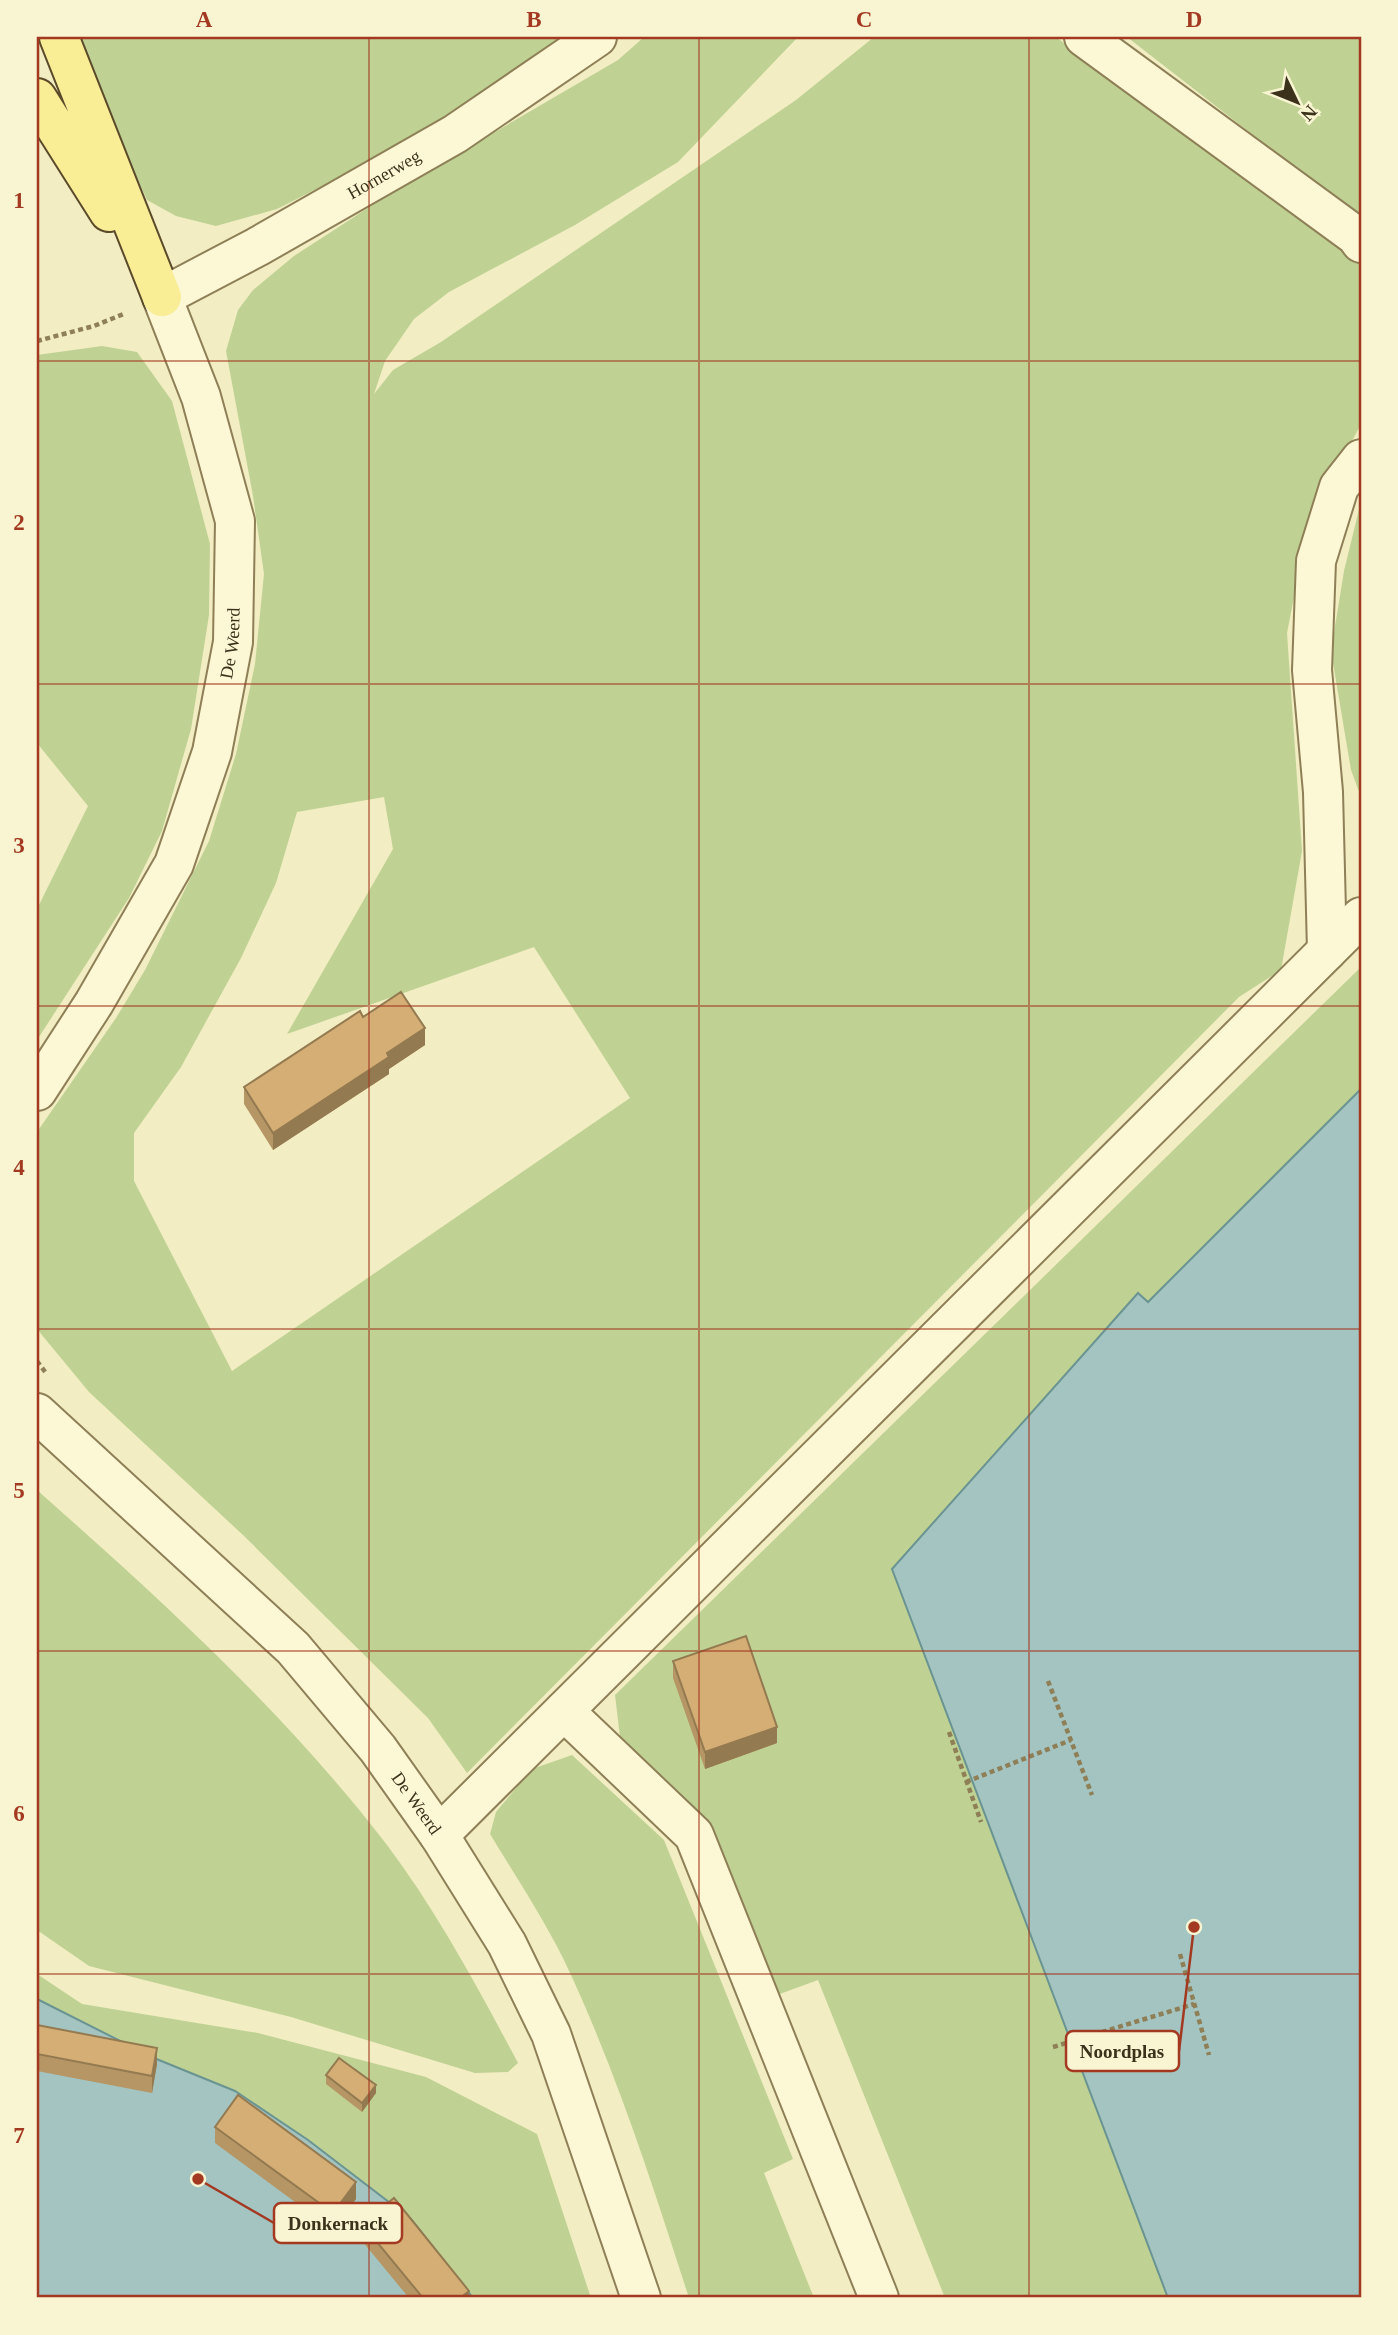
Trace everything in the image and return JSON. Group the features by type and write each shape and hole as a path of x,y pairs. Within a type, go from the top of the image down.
{"main road":[{"path":"59,37 162,297"},
{"path":"37,98 162,297"}],"street":[{"name":"Hornerweg","path":"162,297 257,247 456,134 597,37"},
{"path":"1084,37 1361,243"},
{"name":"De Weerd","path":"37,1091 94,1003 174,864 212,752 233,642 235,521 201,397 162,297"},
{"path":"1327,951 1323,792 1312,670 1316,561 1339,487 1361,459"},
{"path":"439,1835 1361,917"},
{"name":"De Weerd","path":"37,1413 293,1648 378,1749 439,1835 507,1944 551,2034 641,2298"},
{"path":"564,1711 694,1835 879,2298"}],"path":[{"path":"37,341 94,326 162,297"},
{"path":"1048,1681 1092,1796"},
{"path":"949,1732 981,1822"},
{"path":"966,1782 1071,1741"},
{"path":"1180,1954 1209,2055"},
{"path":"1053,2047 1194,2004"}],"green space":[{"path":"78,37 564,37 405,144 277,209 216,226 176,216 147,200 115,131"},
{"path":"644,37 798,37 678,162 575,225 449,292 414,319 385,361 374,394 393,370 441,342 796,100 874,37 1056,37 1359,264 1361,424 1308,525 1287,633 1302,851 1281,970 1239,997 467,1773 428,1718 243,1535 89,1392 37,1329 37,1132 116,1018 145,970 209,841 236,754 255,664 264,574 253,496 226,351 238,310 253,290 294,256 394,191 618,60","holes":["384,797 393,849 287,1034 534,947 630,1098 232,1371 134,1181 134,1133 181,1067 241,958 276,883 297,812"]},
{"path":"1127,37 1361,37 1361,219"},
{"path":"102,346 137,352 172,401 210,544 209,615 191,729 162,831 129,898 37,1040 37,909 88,806 37,743 37,355"},
{"path":"1361,501 1361,797 1351,770 1331,651 1344,571"},
{"path":"1361,967 1361,1089 1148,1302 1137,1294 892,1569 1168,2298 945,2298 818,1980 777,1995 709,1825 620,1737 615,1695"},
{"path":"37,1490 130,1573 220,1659 307,1749 348,1796 406,1871 457,1951 518,2063 508,2072 475,2073 291,2017 89,1966 37,1930"},
{"path":"572,1755 664,1840 793,2159 764,2173 814,2298 689,2298 632,2126 582,1999 546,1927 490,1834 496,1812 532,1769"},
{"path":"37,1974 82,2004 258,2033 426,2077 537,2134 591,2298 473,2298 411,2219 308,2140 235,2091 154,2058 37,1999"}],"water":[{"path":"1361,1089 1361,2298 1168,2298 892,1569 1138,1293 1148,1302"},
{"path":"37,1999 154,2058 235,2091 308,2140 411,2219 473,2298 37,2298"}],"building":[{"path":"401,992 425,1028 387,1053 389,1057 273,1133 244,1087 360,1011 363,1017"},
{"path":"746,1636 777,1727 705,1752 673,1661"},
{"path":"37,2025 157,2048 152,2076 37,2054"},
{"path":"339,2058 376,2085 362,2103 326,2075"},
{"path":"238,2095 356,2182 333,2213 215,2127"},
{"path":"394,2198 469,2291 460,2298 423,2298 362,2224"}],"place":[{"name":"Noordplas","path":"1194,1927"},
{"name":"Donkernack","path":"198,2179"}]}
